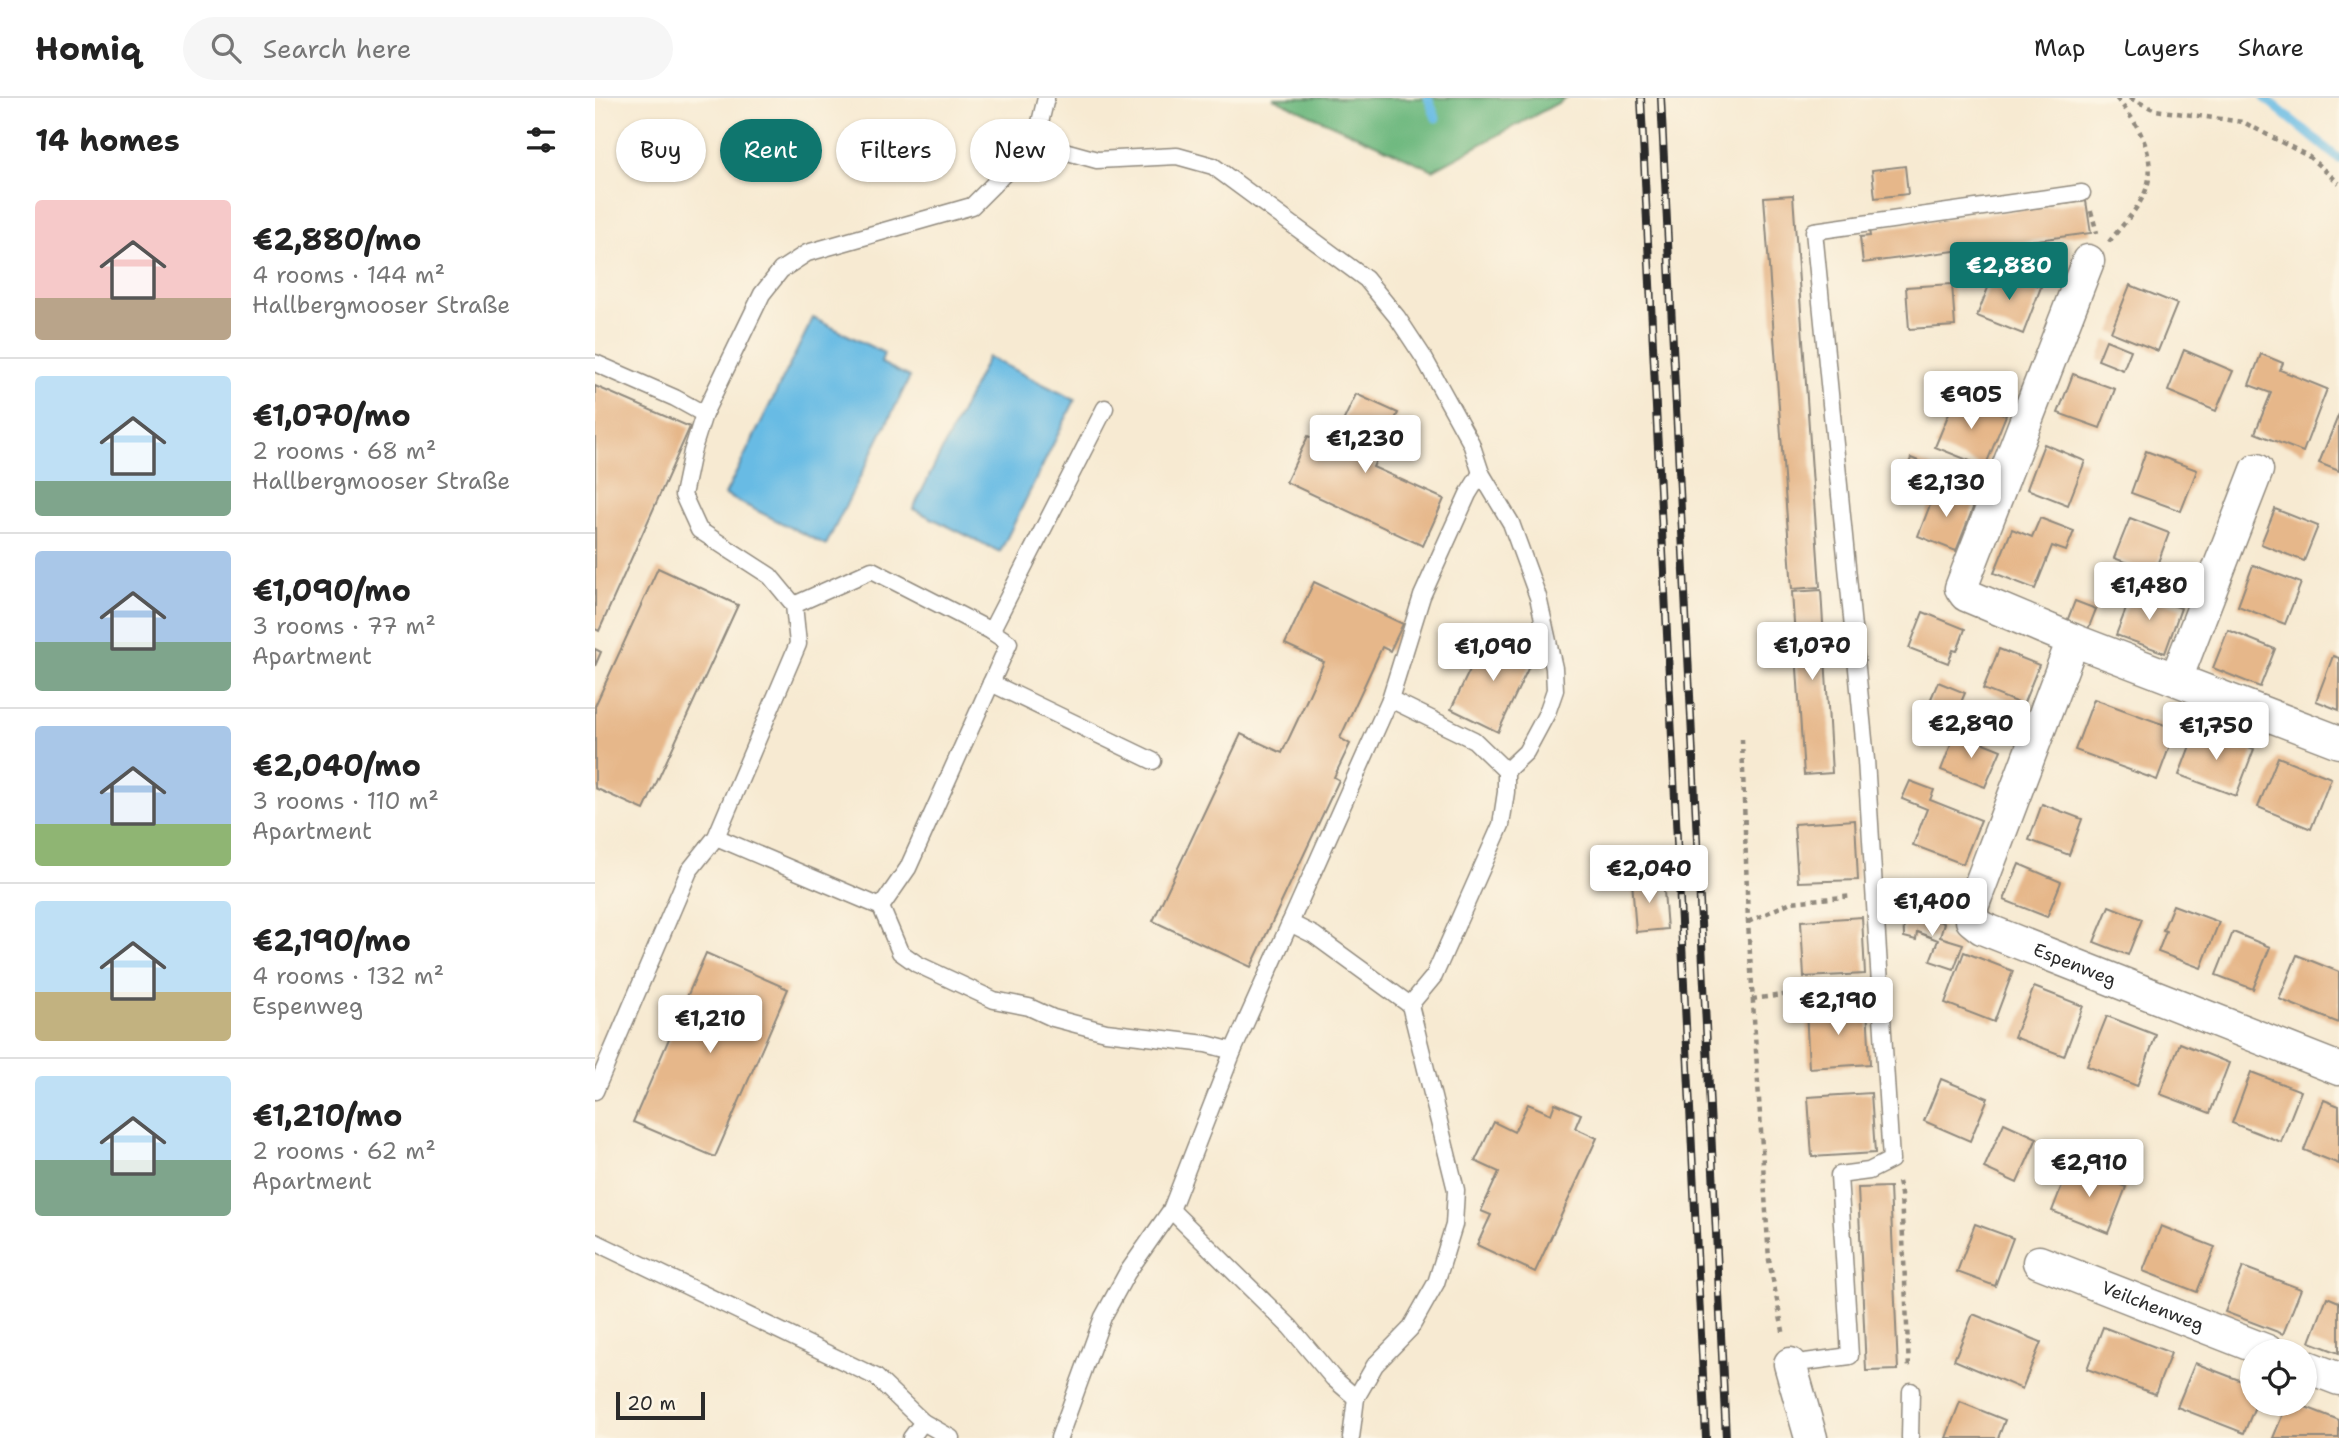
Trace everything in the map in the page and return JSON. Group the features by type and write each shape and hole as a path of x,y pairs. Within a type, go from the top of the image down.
{"street":[{"path":"2095,256 1961,588 1966,595 2073,640 2339,742"},
{"path":"2176,679 2257,470"},
{"name":"Espenweg","path":"2073,640 1972,907 1972,920 1982,928 2339,1069"},
{"name":"Veilchenweg","path":"2039,1262 2240,1340"},
{"path":"1790,1364 1811,1438"},
{"path":"2317,1371 2339,1379"}],"lane":[{"path":"1041,119 1046,98"},
{"path":"1070,153 1097,160 1177,156 1213,166 1366,279 1424,358 1471,443 1481,473 1511,523 1538,597 1554,668 1555,690 1547,713 1525,752 1506,771 1501,825 1434,976 1410,1005"},
{"path":"595,1091 689,871 716,837 798,644 794,605 770,576 699,530 683,495 704,414 762,294 782,270 807,253 972,205 995,182"},
{"path":"1790,1364 1850,1356 1839,1175 1870,1171 1891,1160 1866,760 1814,231 2082,194"},
{"path":"595,363 675,398 704,414"},
{"path":"991,631 1105,408"},
{"path":"1059,1438 1103,1317 1127,1273 1171,1210 1233,1051 1390,699 1422,596 1468,494 1481,473"},
{"path":"794,605 872,570 991,631 1009,643 908,868 881,907"},
{"path":"991,683 1153,761"},
{"path":"1390,699 1474,740 1506,771"},
{"path":"716,837 881,907 900,952 917,964 994,1000 1029,1007 1053,1018 1107,1032 1206,1044 1233,1051"},
{"path":"1290,923 1314,934 1410,1005 1456,1190 1454,1225 1436,1283 1410,1329 1374,1365 1356,1398 1350,1438"},
{"path":"1171,1210 1290,1327 1333,1378 1356,1398"},
{"path":"595,1242 876,1377 923,1422 951,1438"},
{"path":"1910,1438 1911,1391"},
{"path":"911,1438 923,1422"}],"path":[{"path":"2095,256 2138,205 2147,188 2150,172 2149,157 2143,140 2127,111 2116,98"},
{"path":"2130,98 2155,110 2243,122 2308,156 2339,183"},
{"path":"2082,194 2087,193 2095,256"},
{"path":"1741,739 1752,999 1769,1260 1790,1364"},
{"path":"1748,922 1791,902 1874,894"},
{"path":"1752,999 1806,992 1881,989"},
{"path":"1891,1160 1901,1194 1911,1391"}],"green space":[{"path":"1273,98 1567,98 1433,170"}],"water":[{"path":"813,318 884,353 881,363 910,377 826,545 725,495"},
{"path":"988,357 1075,400 1000,552 913,509"}],"building":[{"path":"1905,166 1908,194 1875,198 1872,170"},
{"path":"1793,195 1820,587 1792,589 1764,197"},
{"path":"2086,201 2091,233 1863,263 1860,237 1870,236 1869,230"},
{"path":"1995,270 2041,287 2023,334 1977,316"},
{"path":"1952,284 1955,326 1909,329 1906,287"},
{"path":"2130,285 2177,304 2158,351 2111,332"},
{"path":"2106,340 2131,350 2123,370 2098,360"},
{"path":"2184,350 2233,371 2216,411 2168,391"},
{"path":"2261,354 2283,363 2280,370 2327,389 2303,452 2255,433 2271,393 2249,385"},
{"path":"2073,374 2115,389 2100,428 2058,413"},
{"path":"595,386 690,427 599,631 595,629"},
{"path":"1356,394 1398,413 1373,467 1444,499 1423,546 1286,482 1308,436 1331,447"},
{"path":"1956,396 2006,415 1985,467 1935,447"},
{"path":"2339,414 2339,471 2319,463"},
{"path":"2044,444 2085,461 2068,505 2027,489"},
{"path":"2146,451 2197,470 2181,511 2131,493"},
{"path":"1911,458 1938,469 1930,488 1904,478"},
{"path":"1937,487 1975,503 1956,551 1918,536"},
{"path":"2275,509 2318,526 2304,561 2261,544"},
{"path":"2040,518 2074,531 2066,551 2052,546 2035,589 1994,573 2012,529 2032,537"},
{"path":"2130,518 2169,533 2154,573 2114,558"},
{"path":"2253,565 2301,583 2285,624 2238,606"},
{"path":"658,568 738,605 644,810 595,788 595,706"},
{"path":"1314,582 1403,624 1390,651 1382,647 1340,738 1350,744 1334,777 1339,780 1251,967 1153,921 1241,734 1282,753 1324,662 1285,644"},
{"path":"1821,590 1832,773 1804,775 1792,592"},
{"path":"2133,591 2181,608 2165,653 2116,635"},
{"path":"2075,601 2096,609 2087,632 2066,624"},
{"path":"1923,612 1965,629 1957,651 1953,650 1948,663 1909,648"},
{"path":"2228,630 2275,649 2260,687 2213,668"},
{"path":"1487,634 1534,656 1498,732 1451,709"},
{"path":"595,649 601,652 595,666"},
{"path":"1999,649 2039,665 2023,705 1983,689"},
{"path":"2333,656 2339,658 2339,710 2316,701"},
{"path":"1938,682 1965,693 1954,719 1927,708"},
{"path":"2094,699 2176,729 2157,780 2075,750"},
{"path":"2197,727 2254,749 2236,796 2179,775"},
{"path":"1956,732 2001,750 1985,787 1941,770"},
{"path":"2278,757 2331,778 2311,829 2258,807"},
{"path":"1910,781 1934,790 1930,800 1981,820 1963,864 1913,845 1927,809 1902,799"},
{"path":"2042,804 2082,819 2069,855 2029,840"},
{"path":"1855,820 1858,880 1798,882 1794,824"},
{"path":"2019,864 2061,882 2047,917 2004,900"},
{"path":"1663,879 1667,929 1636,932 1632,881"},
{"path":"2173,905 2219,922 2201,968 2158,952"},
{"path":"2109,906 2142,919 2128,955 2094,942"},
{"path":"1903,908 1944,923 1940,937 1963,944 1954,969 1930,961 1938,940 1917,932 1916,940 1904,937"},
{"path":"1862,917 1865,974 1804,977 1801,921"},
{"path":"2233,932 2270,947 2253,989 2216,975"},
{"path":"1964,952 2013,971 1994,1022 1945,1003"},
{"path":"706,953 788,989 715,1157 633,1122"},
{"path":"2297,955 2339,972 2339,1023 2279,999"},
{"path":"2034,987 2083,1006 2064,1056 2014,1037"},
{"path":"1867,1006 1870,1064 1809,1068 1806,1009"},
{"path":"2107,1016 2156,1035 2137,1086 2087,1066"},
{"path":"2180,1043 2229,1063 2210,1113 2160,1094"},
{"path":"2251,1072 2301,1091 2281,1142 2232,1123"},
{"path":"1941,1079 1988,1098 1970,1141 1924,1121"},
{"path":"1871,1093 1875,1153 1812,1157 1808,1097"},
{"path":"2324,1100 2339,1106 2339,1164 2304,1150"},
{"path":"1555,1103 1581,1114 1575,1128 1597,1138 1535,1272 1477,1245 1491,1215 1481,1211 1499,1172 1475,1161 1494,1122 1514,1132 1528,1104 1551,1114"},
{"path":"2004,1123 2037,1138 2017,1183 1984,1168"},
{"path":"2070,1165 2126,1187 2108,1233 2052,1211"},
{"path":"1890,1187 1898,1370 1866,1371 1858,1188"},
{"path":"1975,1224 2013,1238 1995,1286 1957,1272"},
{"path":"2161,1226 2215,1247 2197,1292 2143,1271"},
{"path":"2243,1267 2301,1289 2283,1334 2225,1312"},
{"path":"2327,1297 2339,1302 2339,1353 2317,1345 2317,1339 2311,1339"},
{"path":"1973,1314 2041,1342 2022,1389 1954,1360"},
{"path":"2103,1327 2171,1353 2155,1394 2087,1369"},
{"path":"2195,1363 2240,1380 2240,1416 2251,1416 2244,1433 2177,1407"},
{"path":"1960,1402 2005,1420 1998,1438 1946,1438"},
{"path":"2317,1411 2339,1420 2339,1438 2273,1438 2282,1416 2317,1416"}],"waterway":[{"path":"1428,98 1436,118"},
{"path":"2265,98 2339,159"}],"railway":[{"path":"1641,98 1706,1438"},
{"path":"1661,98 1726,1438"}]}
